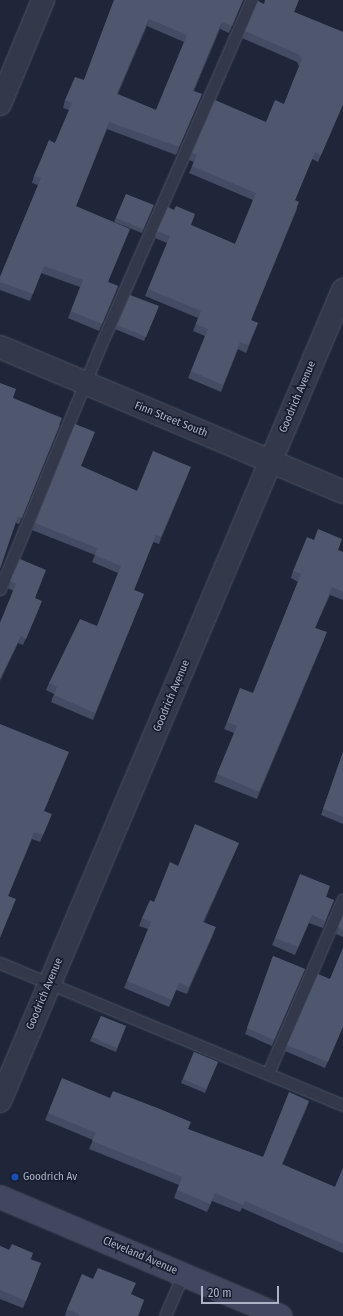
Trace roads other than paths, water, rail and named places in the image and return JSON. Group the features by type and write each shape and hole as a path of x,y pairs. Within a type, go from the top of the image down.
{"street":[{"path":"0,104 44,0"},
{"name":"Goodrich Avenue","path":"0,1101 343,290"},
{"name":"Finn Street South","path":"0,347 84,384 271,460 343,492"},
{"name":"Cleveland Avenue","path":"0,1197 281,1316"}],"lane":[{"path":"0,589 84,384 251,0"},
{"path":"268,1073 343,899"},
{"path":"0,963 343,1105"},
{"path":"165,1316 183,1274"}],"place":[{"name":"Goodrich Av","path":"15,1177"}]}
